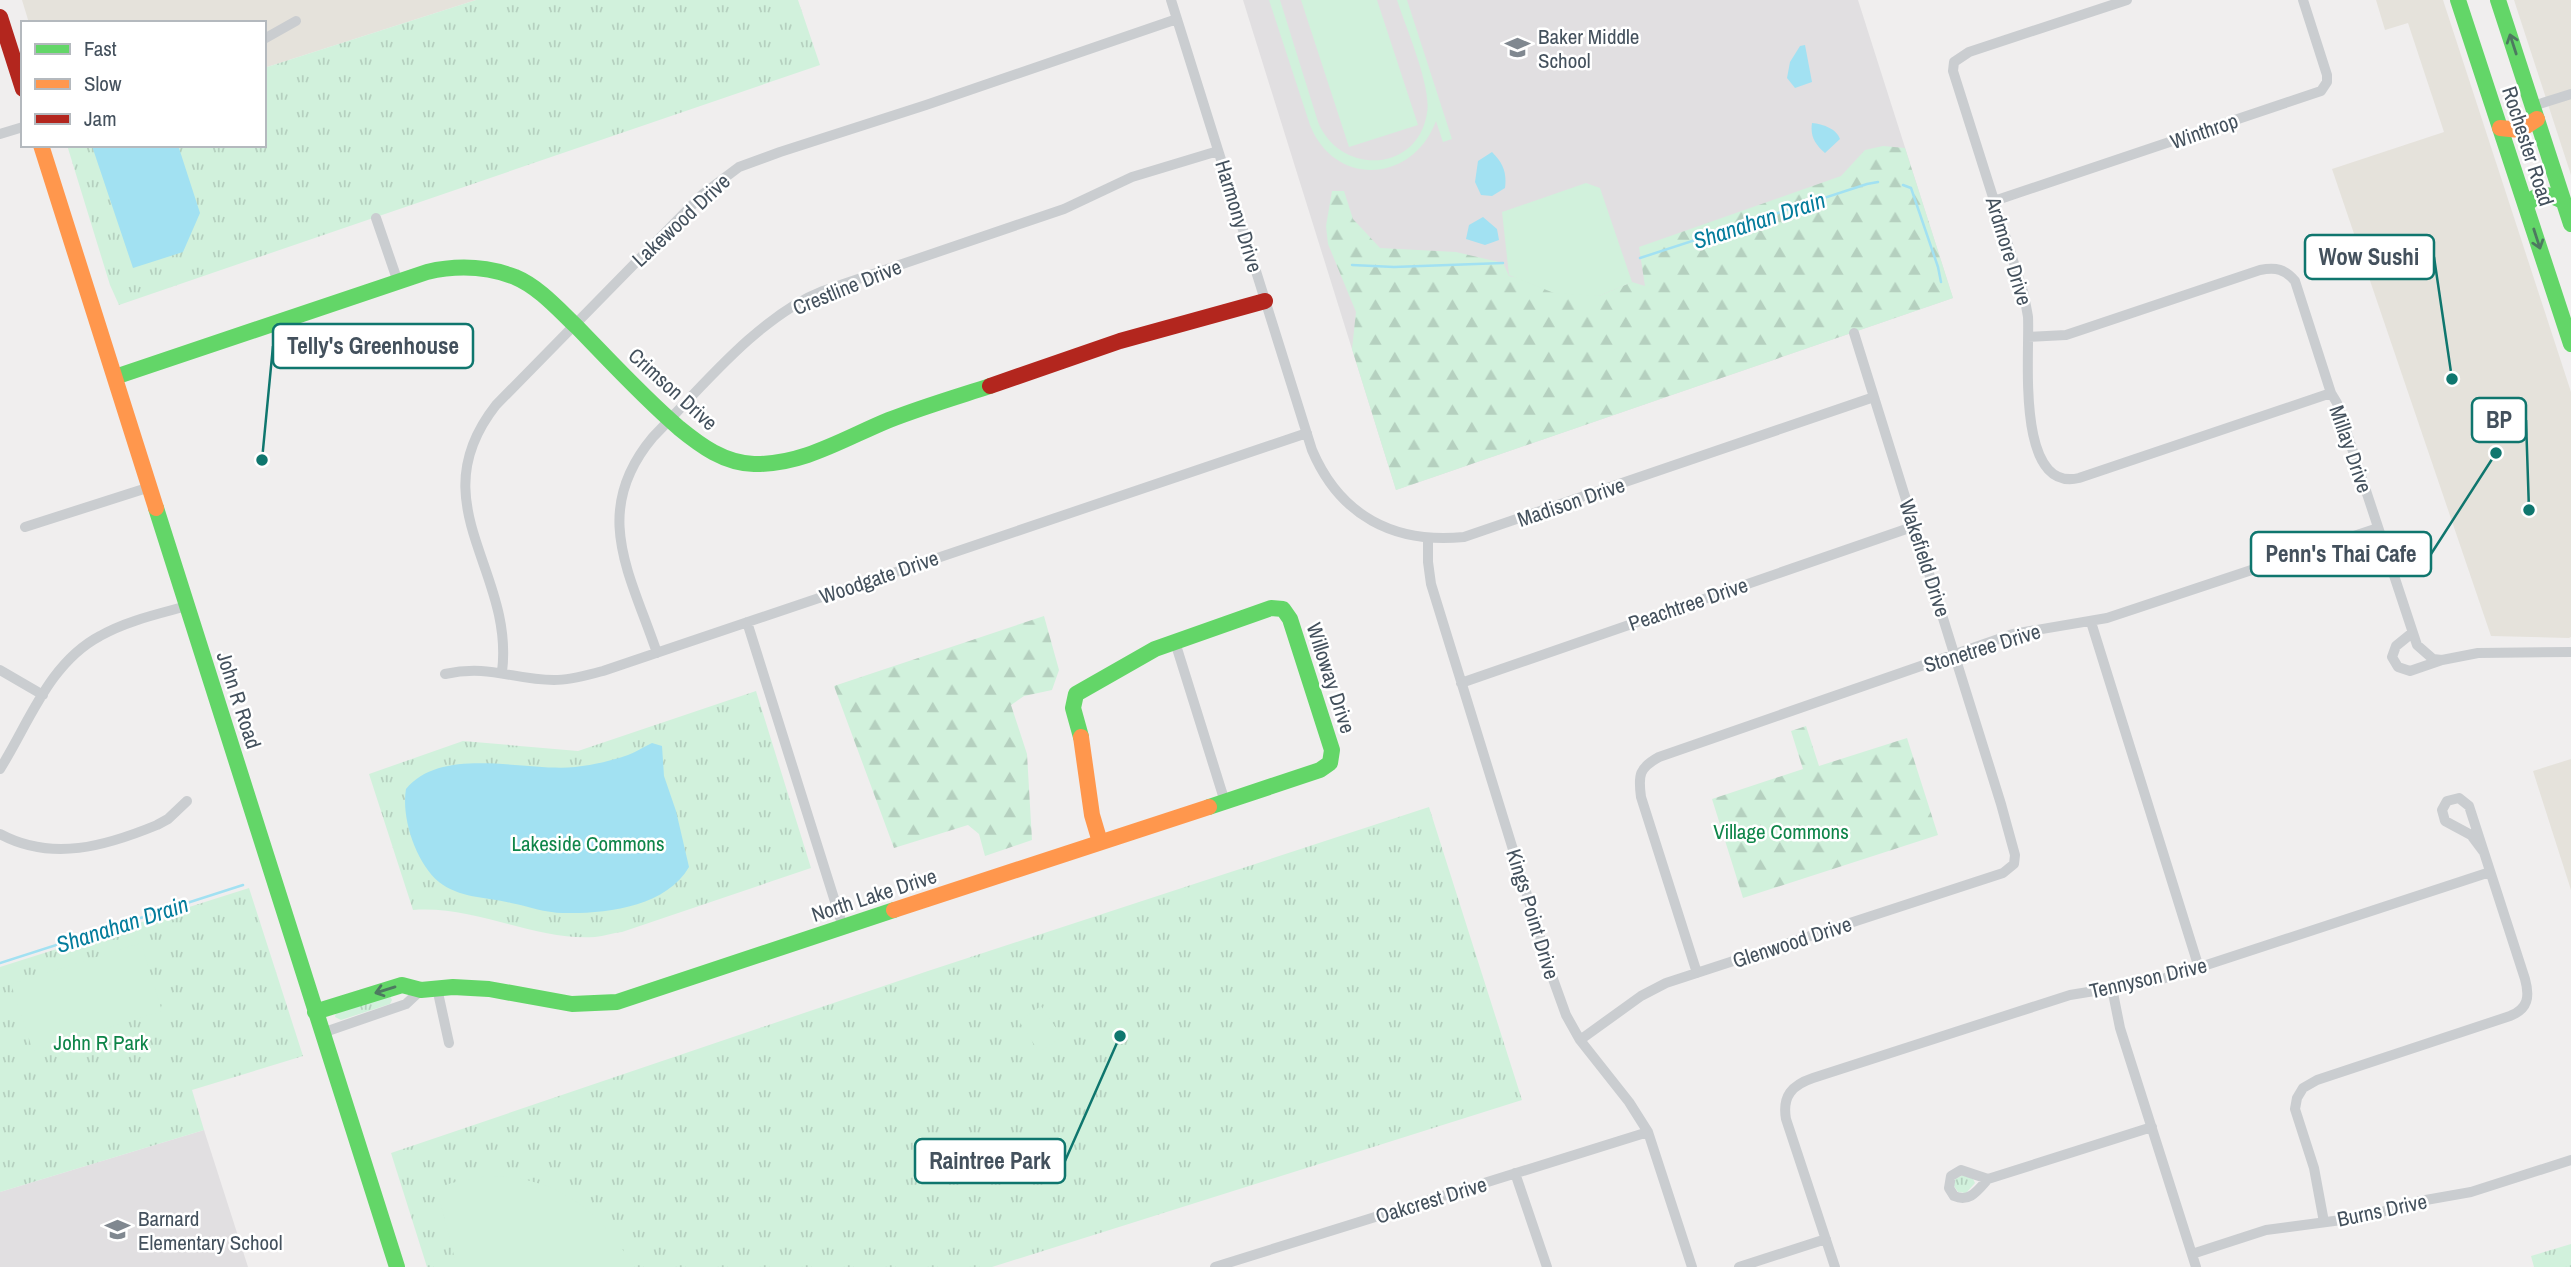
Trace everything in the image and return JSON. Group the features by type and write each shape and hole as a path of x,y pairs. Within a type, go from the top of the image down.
{"street":[{"name":"Harmony Drive","path":"1171,0 1307,433"},
{"name":"Ardmore Drive","path":"2127,0 1969,52 1954,62 1953,71 2024,295 2028,314 2027,392 2032,426 2047,471 2058,479 2069,481 2331,393"},
{"name":"Winthrop","path":"1994,201 2321,91 2328,82 2327,75 2302,0"},
{"name":"Rochester Road","path":"2458,0 2571,344"},
{"name":"Rochester Road","path":"2498,0 2571,224"},
{"path":"0,17 21,83"},
{"name":"Lakewood Drive","path":"502,672 504,642 500,615 468,517 465,498 467,465 473,443 485,419 712,186 739,167 1177,19"},
{"path":"266,38 296,21"},
{"path":"2500,128 2520,130 2535,113 2571,94"},
{"path":"0,134 21,128"},
{"name":"John R Road","path":"42,147 397,1267"},
{"name":"Crestline Drive","path":"657,653 619,536 618,514 629,471 638,456 670,420 768,322 811,296 1064,209 1132,177 1218,151"},
{"path":"2526,206 2540,193 2551,194 2564,202"},
{"path":"376,218 398,282"},
{"name":"Crimson Drive","path":"115,377 398,282 450,267 489,269 518,278 533,287 695,441 718,456 750,464 773,464 800,459 892,419 1095,349 1265,301"},
{"name":"Millay Drive","path":"2028,337 2066,335 2260,270 2282,270 2295,281 2412,633 2424,653 2432,659 2442,660"},
{"name":"Wakefield Drive","path":"1854,334 2013,845 2014,864"},
{"name":"Madison Drive","path":"1307,433 1316,459 1329,483 1354,509 1383,527 1405,535 1428,539 1464,537 1874,397"},
{"name":"Woodgate Drive","path":"445,674 466,670 566,680 603,671 1307,433"},
{"path":"24,527 150,487"},
{"name":"Peachtree Drive","path":"1461,683 1915,526"},
{"name":"Stonetree Drive","path":"1697,973 1642,797 1639,779 1643,769 1659,757 2023,631 2091,622 2378,528"},
{"name":"Kings Point Drive","path":"1428,539 1429,577 1566,1015 1580,1040 1629,1102 1648,1132 1692,1267"},
{"path":"0,769 43,695 70,657 99,636 187,606"},
{"name":"Willoway Drive","path":"1175,642 1271,608 1283,609 1290,619 1332,750 1330,763"},
{"path":"747,622 843,927"},
{"path":"2091,622 2199,968"},
{"path":"2412,633 2396,646 2392,657 2398,667 2410,671 2442,660 2486,653 2571,652"},
{"path":"1100,842 1092,815 1083,745 1073,708 1076,694 1143,656 1175,642 1225,802"},
{"path":"0,670 43,695"},
{"name":"North Lake Drive","path":"315,1012 401,985 429,989 489,989 572,1004 617,1002 1320,771 1330,763"},
{"path":"2324,1222 2314,1168 2295,1109 2303,1088 2316,1080 2518,1013 2527,1003 2528,989 2469,806 2459,798 2447,801 2442,815 2445,821 2471,835 2483,851"},
{"path":"0,834 32,847 80,849 157,825 168,819 187,801"},
{"name":"Glenwood Drive","path":"1580,1040 1641,996 1666,983 2003,873 2014,864"},
{"name":"Tennyson Drive","path":"1826,1239 1786,1119 1784,1107 1787,1094 1795,1086 2070,995 2155,981 2199,968 2490,872"},
{"path":"2112,988 2120,1028 2196,1267"},
{"path":"322,1033 406,1004 429,989 449,1043"},
{"path":"1988,1179 2151,1127"},
{"name":"Oakcrest Drive","path":"1215,1267 1648,1132"},
{"name":"Burns Drive","path":"2192,1254 2266,1230 2364,1217 2420,1201 2470,1192 2571,1160"},
{"path":"1515,1174 1547,1267"},
{"path":"1739,1267 1826,1239 1835,1267"}],"shaded area":[{"path":"22,0 476,0 266,67 266,21 28,21"},
{"path":"1243,0 1858,0 1953,298 1396,490"},
{"path":"2376,0 2443,0 2571,392 2569,638 2491,636 2332,169 2444,132 2408,23 2385,30"},
{"path":"2514,0 2571,0 2571,175"},
{"path":"2571,759 2571,890 2533,771"},
{"name":"Barnard Elementary School","path":"204,1130 248,1267 0,1267 0,1192"}],"green space":[{"path":"476,0 798,0 820,65 119,305 110,285 68,147 266,147 266,67"},
{"path":"1269,0 1280,0 1318,122 1329,140 1343,152 1360,159 1377,160 1394,156 1409,147 1421,133 1427,113 1426,88 1397,0 1407,0 1452,139 1443,142 1436,121 1425,142 1410,157 1393,166 1374,170 1355,168 1337,160 1322,145 1310,125"},
{"path":"1301,0 1377,0 1418,125 1349,147"},
{"path":"1883,146 1905,148 1953,298 1396,490 1352,349 1356,312 1328,244 1326,226 1332,191 1344,191 1353,219 1380,248 1456,252 1503,263 1509,276 1599,296 1632,282 1645,286 1639,247 1841,176 1865,150"},
{"path":"1586,183 1600,188 1632,282 1599,296 1554,293 1509,275 1502,212"},
{"path":"1044,616 1059,670 1052,690 1024,696 1011,705 1027,754 1032,840 985,856 979,834 968,825 894,848 834,686"},
{"name":"Lakeside Commons","path":"756,691 811,868 622,932 595,937 550,934 459,913 413,910 369,774 463,741 578,751"},
{"name":"Village Commons","path":"1806,726 1819,766 1907,738 1938,835 1743,898 1712,799 1803,769 1791,731"},
{"path":"1429,807 1522,1100 992,1267 427,1267 391,1153 928,971"},
{"name":"John R Park","path":"249,888 303,1056 192,1090 204,1130 0,1192 0,967"},
{"path":"141,943 162,1011 33,1051 11,984"},
{"path":"390,996 390,1004 341,1020 335,1017 336,1012"},
{"path":"1041,1006 1062,1037 1039,1052 1019,1021"},
{"path":"1963,1175 1973,1179 1975,1183 1966,1193 1958,1192 1954,1186 1955,1179"},
{"path":"487,1176 534,1182 573,1200 606,1228 634,1267 457,1267 437,1190 451,1183"},
{"path":"2571,1244 2571,1267 2534,1267 2531,1256"}],"water":[{"path":"1805,45 1812,82 1795,88 1787,78 1790,62 1800,46"},
{"path":"1812,123 1836,132 1840,139 1825,153 1814,140"},
{"path":"92,147 179,147 200,213 183,252 133,268"},
{"path":"1492,152 1503,168 1505,188 1492,196 1481,195 1475,182 1478,161"},
{"path":"1483,217 1497,229 1499,240 1485,245 1466,239 1469,225"},
{"path":"652,743 662,746 664,776 676,811 689,867 679,881 650,899 597,912 543,911 455,891 431,874 417,852 408,826 405,801 406,789 422,776 441,768 462,764 555,768 582,766 622,757"}],"waterway":[{"name":"Shanahan Drain","path":"1640,258 1878,182"},
{"name":"Shanahan Drain","path":"1903,185 1911,188 1941,282"},
{"name":"Shanahan Drain","path":"1352,265 1394,267 1503,263"},
{"name":"Shanahan Drain","path":"0,963 243,885"}],"traffic: fast":[{"path":"2458,0 2571,344"},
{"path":"2498,0 2571,224"},
{"path":"2526,206 2534,198 2544,195 2564,202"},
{"path":"115,377 427,272 460,268 504,273 532,287 556,306 679,428 723,457 743,463 772,463 807,455 901,415 990,386"},
{"path":"156,508 397,1267"},
{"path":"1081,737 1073,708 1076,694 1155,649 1271,608 1283,609 1290,619 1332,750 1330,763 1320,770 1209,807"},
{"path":"315,1012 402,985 421,990 453,987 489,989 572,1004 617,1002 894,910"}],"traffic: slow":[{"path":"2500,128 2520,130 2537,119"},
{"path":"42,147 156,508"},
{"path":"1081,737 1092,815 1100,842"},
{"path":"894,910 1209,807"}],"traffic: jam":[{"path":"0,17 21,83"},
{"path":"990,386 1120,341 1265,301"}],"place":[{"name":"Baker Middle School","path":"1518,48"},
{"name":"Wow Sushi","path":"2452,379"},
{"name":"Penn's Thai Cafe","path":"2496,453"},
{"name":"Telly's Greenhouse","path":"262,460"},
{"name":"BP","path":"2529,510"},
{"name":"Raintree Park","path":"1120,1036"},
{"name":"Barnard Elementary School","path":"118,1230"}]}
